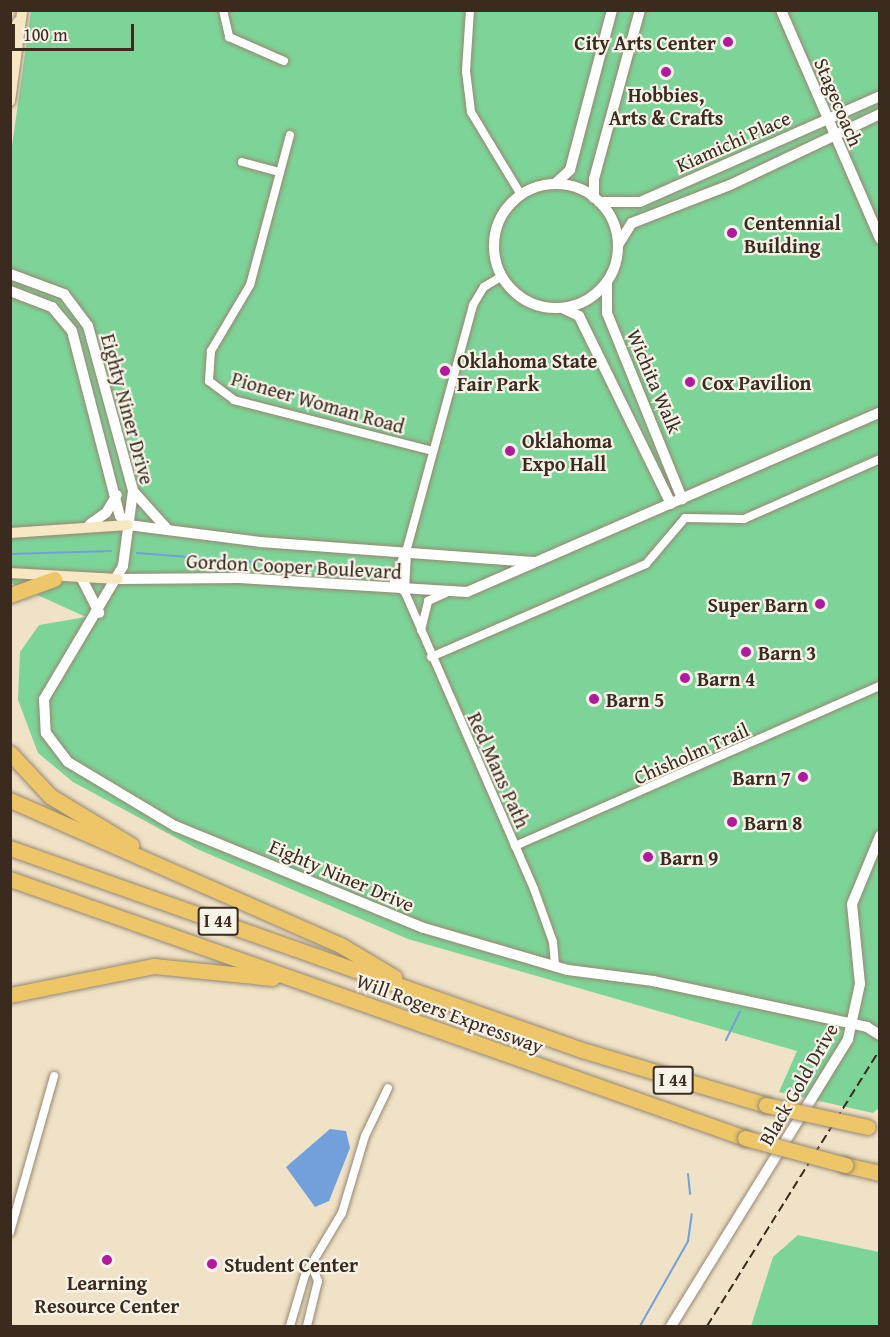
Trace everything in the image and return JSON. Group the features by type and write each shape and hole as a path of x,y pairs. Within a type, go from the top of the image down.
{"highway":[{"path":"10,595 54,579"},
{"path":"10,753 50,796 168,871"},
{"path":"10,800 342,946 426,995"},
{"name":"Will Rogers Expressway","path":"10,848 624,1064 766,1105 874,1129"},
{"name":"Will Rogers Expressway","path":"10,879 745,1138 879,1173"},
{"path":"10,996 154,966 292,980"}],"main road":[{"path":"10,39 22,11"},
{"path":"10,101 22,11"},
{"name":"Gordon Cooper Boulevard","path":"10,532 90,524 128,525"},
{"name":"Gordon Cooper Boulevard","path":"10,573 54,579 118,579"}],"street":[{"path":"223,10 229,37 284,61"},
{"path":"470,10 466,71 471,112 521,195"},
{"path":"612,10 570,170 554,184 521,195 503,214 495,234 502,276 526,300 556,308 589,298 609,276 617,248 614,225 597,200 594,179 640,10"},
{"name":"Stagecoach","path":"781,10 879,239"},
{"name":"Kiamichi Place","path":"597,200 640,202 879,96"},
{"name":"Kiamichi Place","path":"617,248 632,223 834,136 879,114"},
{"name":"Pioneer Woman Road","path":"290,135 247,295 211,351 209,381 234,400 433,451"},
{"path":"242,162 279,172"},
{"path":"554,184 597,200"},
{"name":"Eighty Niner Drive","path":"10,274 49,285 82,316 133,491 118,579 99,613 49,686 43,705 49,739 81,772 175,826 424,928 555,967 645,979 730,1000 853,1024 879,1035"},
{"path":"404,590 406,552 472,305 484,287 502,276"},
{"name":"Wichita Walk","path":"609,276 603,302 682,499"},
{"name":"Eighty Niner Drive","path":"10,291 52,307 72,331 117,495 120,516 128,525"},
{"name":"Wichita Walk","path":"556,308 579,316 671,504"},
{"name":"Gordon Cooper Boulevard","path":"118,579 239,578 447,593 488,586 533,562 879,412"},
{"path":"431,657 646,564 685,518 744,519 879,459"},
{"path":"133,491 169,530"},
{"path":"90,524 106,513 117,495"},
{"name":"Gordon Cooper Boulevard","path":"128,525 533,562"},
{"path":"82,579 99,613"},
{"name":"Red Mans Path","path":"404,590 421,634 515,846 553,942 555,967"},
{"path":"421,634 424,607 447,593"},
{"name":"Chisholm Trail","path":"515,846 879,686"},
{"name":"Black Gold Drive","path":"671,1326 836,1062 853,1024 860,984 852,904 879,836"},
{"path":"10,1232 54,1076"},
{"path":"312,1266 318,1281 307,1325 290,1324 312,1266 342,1213 365,1136 387,1088"}],"green space":[{"name":"Oklahoma State Fair Park","path":"31,11 879,11 880,1107 873,1113 779,1092 797,1051 408,939 197,849 73,782 38,753 18,700 20,652 39,625 86,617 11,583 10,160"},
{"path":"798,1235 879,1252 879,1326 751,1326 773,1257"}],"water":[{"path":"330,1129 346,1131 350,1148 329,1201 315,1207 286,1167"}],"waterway":[{"path":"10,554 111,551"},
{"path":"137,553 381,572"},
{"path":"726,1040 740,1011"},
{"path":"688,1174 690,1194"},
{"path":"640,1326 688,1241 692,1214"}],"railway":[{"path":"707,1326 880,1049"}],"place":[{"name":"City Arts Center","path":"728,42"},
{"name":"Hobbies, Arts & Crafts","path":"666,72"},
{"name":"Centennial Building","path":"732,233"},
{"name":"Oklahoma State Fair Park","path":"445,371"},
{"name":"Cox Pavilion","path":"690,382"},
{"name":"Oklahoma Expo Hall","path":"510,451"},
{"name":"Super Barn","path":"820,604"},
{"name":"Barn 3","path":"746,652"},
{"name":"Barn 4","path":"685,678"},
{"name":"Barn 5","path":"594,699"},
{"name":"Barn 7","path":"803,777"},
{"name":"Barn 8","path":"732,822"},
{"name":"Barn 9","path":"648,857"},
{"name":"Learning Resource Center","path":"107,1260"},
{"name":"Student Center","path":"212,1264"}]}
